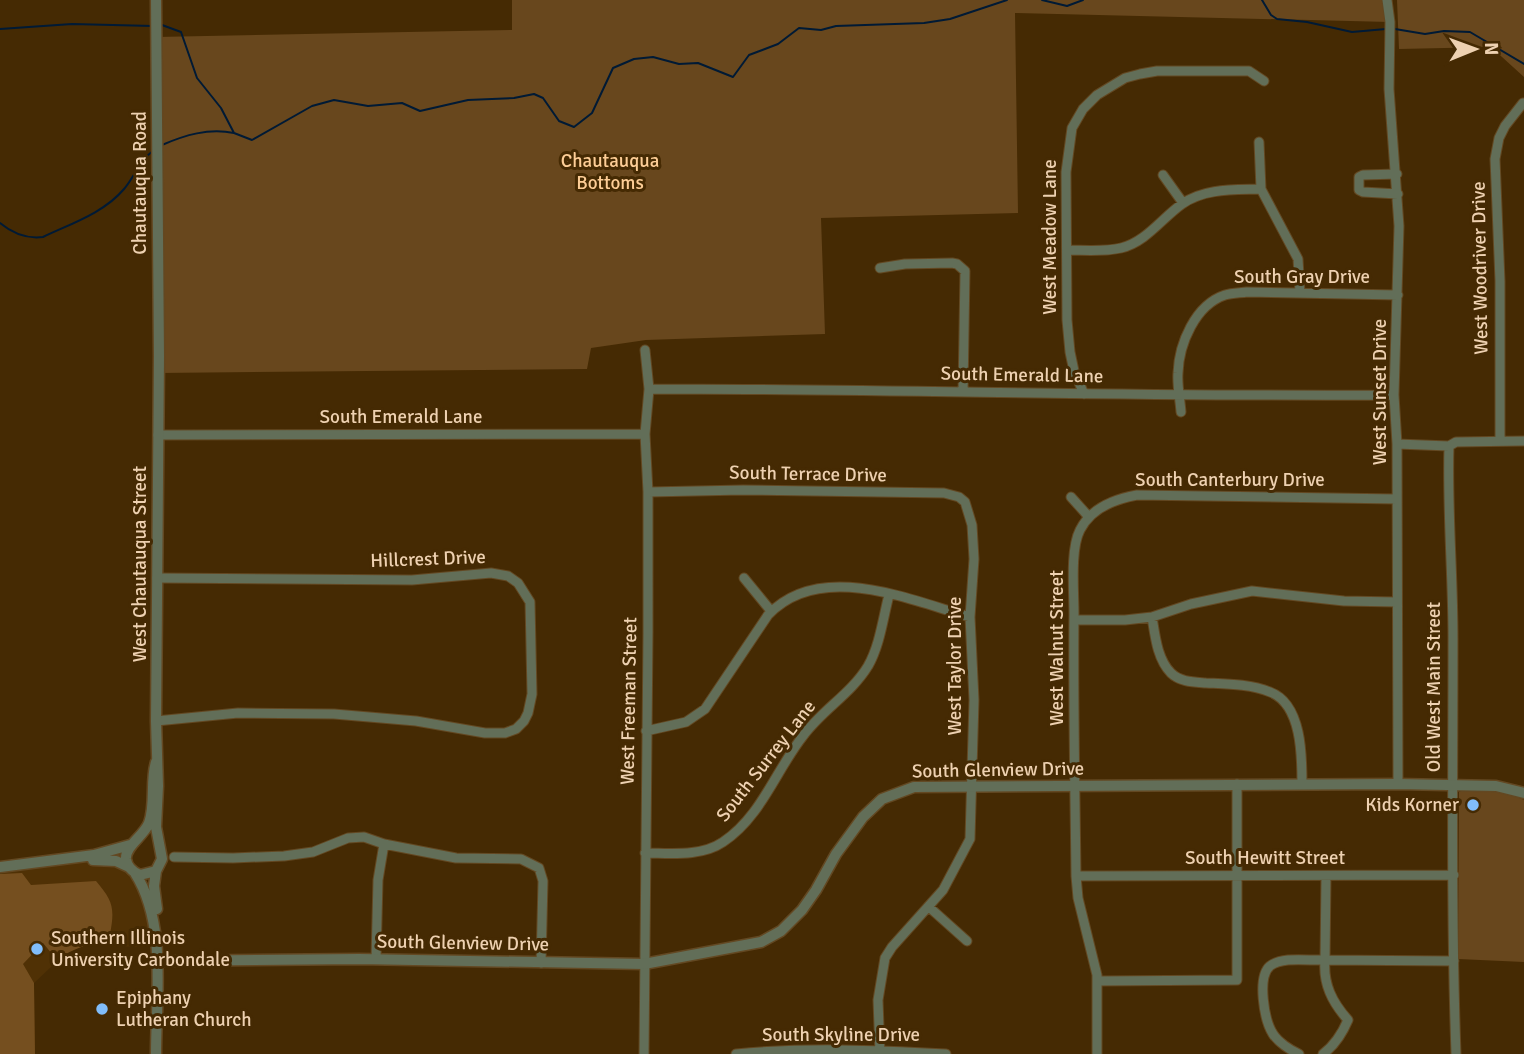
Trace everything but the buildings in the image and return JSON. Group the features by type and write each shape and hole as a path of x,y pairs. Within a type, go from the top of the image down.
{"street":[{"name":"Chautauqua Road","path":"156,0 158,365"},
{"name":"West Sunset Drive","path":"1387,0 1390,22 1389,89 1398,194 1394,395 1397,444 1398,784"},
{"name":"West Meadow Lane","path":"1084,394 1074,371 1067,320 1067,148 1072,128 1083,109 1097,95 1125,78 1157,71 1249,71 1264,81"},
{"name":"West Woodriver Drive","path":"1500,441 1500,281 1495,159 1499,138 1523,103"},
{"path":"1259,142 1261,189 1298,259 1300,293"},
{"path":"1396,174 1363,176 1359,177 1358,183 1359,190 1363,192 1398,194"},
{"path":"1163,175 1183,203"},
{"path":"1067,250 1120,248 1132,244 1150,232 1183,203 1213,191 1261,189"},
{"path":"880,268 905,264 952,263 965,271 963,392"},
{"name":"South Gray Drive","path":"1180,396 1178,373 1183,343 1194,321 1209,305 1224,296 1247,292 1398,295"},
{"name":"West Freeman Street","path":"643,1054 648,492 645,433 649,389 645,350"},
{"name":"West Chautauqua Street","path":"157,939 150,903 126,856 151,817 156,762 158,365"},
{"name":"South Emerald Lane","path":"649,389 1180,396 1394,395"},
{"path":"1180,396 1181,412"},
{"name":"South Emerald Lane","path":"158,435 645,433"},
{"path":"1397,444 1449,446 1456,442 1524,441"},
{"name":"Old West Main Street","path":"1449,446 1447,492 1453,635 1456,1054"},
{"name":"South Terrace Drive","path":"648,492 743,490 944,493 965,502"},
{"name":"South Canterbury Drive","path":"1089,517 1108,504 1137,495 1397,499"},
{"path":"1071,497 1089,517"},
{"name":"West Taylor Drive","path":"880,1052 878,1000 885,958 929,907 952,875 970,839 974,700 970,617 974,559 972,525 965,502"},
{"name":"West Walnut Street","path":"1089,517 1078,535 1074,620 1076,876 1077,898 1097,981 1097,1054"},
{"name":"Hillcrest Drive","path":"156,721 238,713 323,714 416,721 485,733 505,733 516,729 524,721 532,694 530,601 518,583 508,576 491,573 412,580 157,578"},
{"path":"744,578 771,611"},
{"path":"646,731 686,722 705,709 771,611 799,595 830,586 852,586 970,617"},
{"path":"1074,620 1152,617 1191,604 1252,591 1344,601 1398,602"},
{"name":"South Surrey Lane","path":"645,853 705,850 724,842 740,827 760,804 801,738 821,714 842,697 865,671 877,649 889,594"},
{"path":"1152,617 1162,659 1171,674 1180,680 1259,689 1273,692 1282,699 1300,738 1302,784"},
{"name":"West Chautauqua Street","path":"156,762 159,786 156,827 162,859 154,886 158,923 156,1054"},
{"path":"1097,981 1237,980 1237,784"},
{"name":"South Glenview Drive","path":"157,961 376,959 645,964 761,942 781,931 802,910 836,854 863,817 882,799 914,787 1398,784 1496,786 1524,793"},
{"path":"174,857 284,856 313,852 348,838 364,837 384,844 456,858 521,859 539,868 543,881 541,963"},
{"path":"0,867 106,853 135,842 150,840 159,846"},
{"path":"376,959 378,880 384,844"},
{"path":"62,859 111,860 145,876 156,872"},
{"name":"South Hewitt Street","path":"1076,876 1454,875"},
{"path":"1323,1054 1342,1034 1348,1020 1330,995 1324,974 1326,876"},
{"path":"929,907 967,941"},
{"path":"1299,1054 1273,1034 1266,1015 1262,980 1267,968 1276,962 1454,961"},
{"name":"South Skyline Drive","path":"736,1054 771,1051 946,1054"}],"shaded area":[{"name":"Southern Illinois University Carbondale","path":"121,846 141,890 154,947 83,946 67,952 34,983 35,1054 0,1054 0,863"},
{"name":"Southern Illinois University Carbondale","path":"22,873 31,885 96,881 111,905 112,925 110,934 57,960 43,943 23,964 34,983 35,1054 0,1054 0,874"}],"green space":[{"name":"Chautauqua Bottoms","path":"512,0 1387,0 1390,22 1015,13 1018,213 821,218 825,334 646,340 591,348 587,369 158,373 156,37 512,30"},
{"path":"1397,0 1524,0 1524,77 1491,47 1399,49"},
{"path":"1465,789 1495,791 1524,800 1524,962 1458,959 1459,792"}],"waterway":[{"path":"162,25 181,32 197,78 221,108 234,133 252,140 312,106 334,100 368,106 402,103 420,111 468,100 514,98 534,94 543,98 559,121 574,127 592,113 613,68 634,59 653,57 679,64 698,63 733,77 749,55 778,44 799,28 821,30 836,26 924,23 950,19 1007,0"},
{"path":"1042,0 1067,6 1083,0"},
{"path":"1262,0 1271,15 1277,19 1307,22 1352,32 1386,29"},
{"path":"0,29 72,24 153,26"},
{"path":"1395,29 1425,34 1444,31 1470,32 1524,64"},
{"path":"162,145 197,133 234,133"},
{"path":"0,223 20,234 43,237 75,222 107,205 116,197 154,150"}],"place":[{"name":"Kids Korner","path":"1473,805"},
{"name":"Southern Illinois University Carbondale","path":"37,949"},
{"name":"Epiphany Lutheran Church","path":"102,1009"}]}
